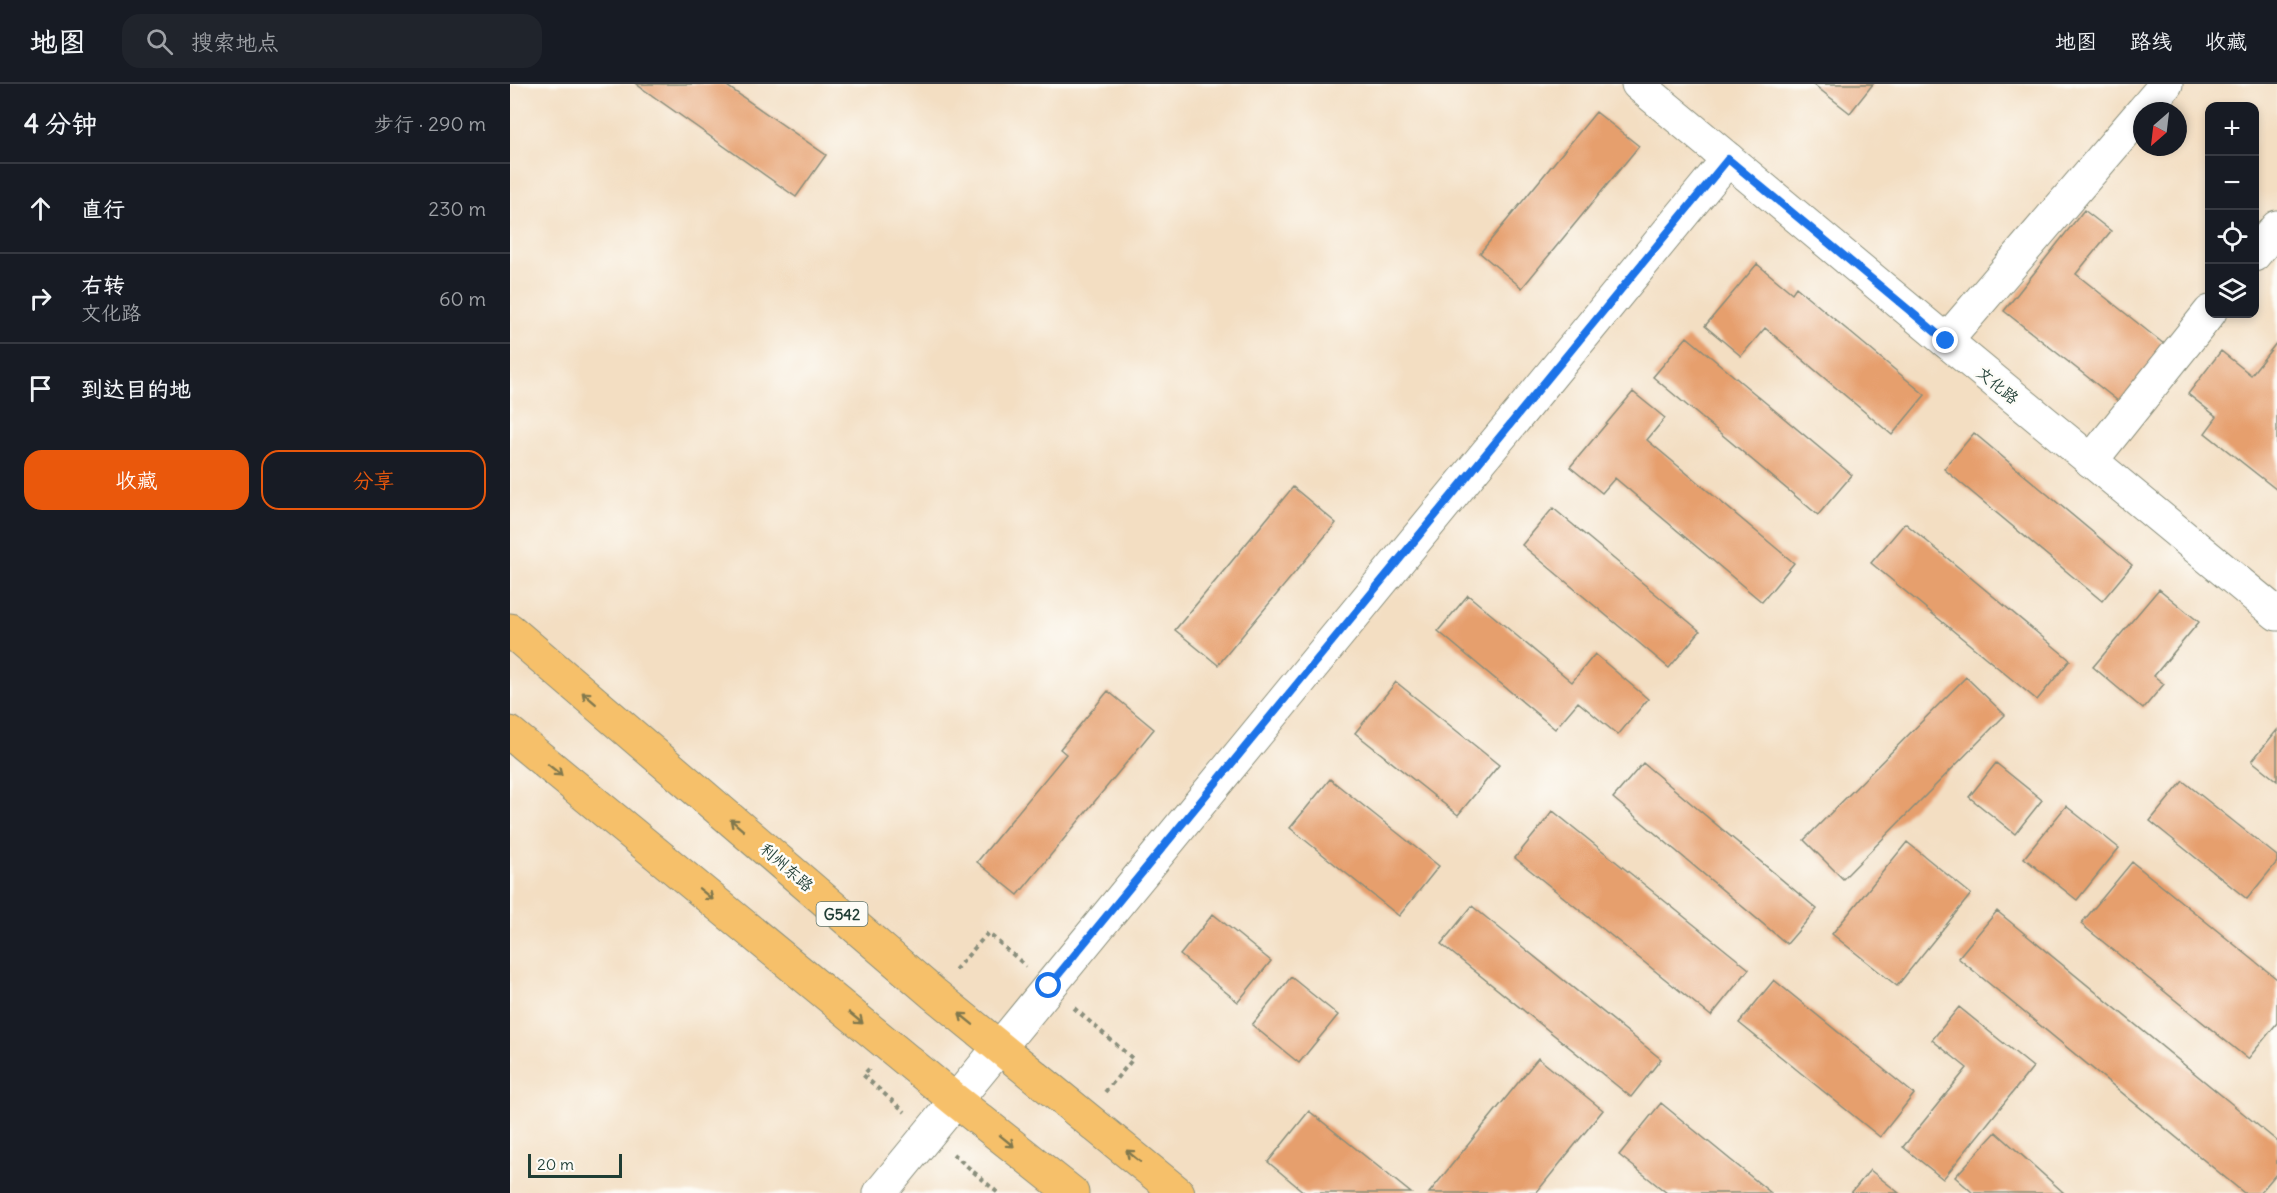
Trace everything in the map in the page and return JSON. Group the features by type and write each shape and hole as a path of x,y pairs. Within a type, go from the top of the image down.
{"highway":[{"name":"利州东路","path":"510,630 926,986 1178,1193"},
{"path":"510,733 1072,1193"}],"street":[{"name":"文化路","path":"1638,84 2277,614"},
{"path":"2151,102 2166,84"},
{"path":"1946,341 2133,123"},
{"path":"880,1193 1728,159"},
{"path":"2259,249 2277,227"},
{"path":"2091,461 2205,318"}],"building":[{"path":"636,84 724,84 826,155 796,197"},
{"path":"1813,84 1873,84 1850,113"},
{"path":"1596,112 1639,146 1522,288 1480,253"},
{"path":"2084,210 2111,231 2076,274 2169,348 2123,405 2004,311"},
{"path":"1757,264 1792,293 1796,287 1925,395 1892,435 1765,328 1741,356 1705,326"},
{"path":"1687,337 1852,475 1818,515 1653,377"},
{"path":"2277,342 2277,490 2205,433 2217,417 2188,394 2221,351 2251,375"},
{"path":"1633,392 1665,418 1647,440 1794,563 1762,602 1615,478 1602,493 1570,467"},
{"path":"1974,433 2132,565 2102,601 1944,469"},
{"path":"1293,487 1336,523 1218,665 1175,630"},
{"path":"1553,508 1700,631 1669,668 1522,545"},
{"path":"1905,523 2070,660 2037,700 1871,563"},
{"path":"2159,589 2199,622 2154,676 2164,684 2143,709 2093,667"},
{"path":"1468,595 1572,682 1595,654 1648,699 1618,735 1578,702 1555,729 1438,631"},
{"path":"1966,677 2005,715 1843,879 1804,840"},
{"path":"1396,682 1499,765 1458,815 1355,733"},
{"path":"1108,691 1154,729 1018,895 977,862 1066,754 1060,749"},
{"path":"2277,730 2277,781 2252,761"},
{"path":"1643,763 1817,909 1787,944 1613,798"},
{"path":"1996,763 2042,800 2015,834 1969,797"},
{"path":"1330,779 1439,866 1399,916 1290,828"},
{"path":"2183,781 2277,856 2277,862 2247,899 2150,821"},
{"path":"2066,806 2119,848 2077,900 2024,858"},
{"path":"1553,811 1749,969 1711,1016 1515,858"},
{"path":"1907,842 1971,894 1897,986 1832,934"},
{"path":"2132,862 2277,979 2277,1023 2248,1059 2081,924"},
{"path":"1472,906 1661,1059 1631,1097 1441,944"},
{"path":"1997,911 2277,1141 2277,1173 2260,1193 2244,1193 1958,958"},
{"path":"1213,914 1271,961 1238,1002 1180,955"},
{"path":"1291,977 1338,1015 1299,1063 1252,1025"},
{"path":"1774,980 1914,1094 1880,1137 1739,1023"},
{"path":"1959,1007 2033,1067 1943,1179 1903,1147 1967,1068 1932,1040"},
{"path":"1538,1058 1603,1110 1536,1193 1429,1193"},
{"path":"1661,1103 1771,1193 1667,1193 1619,1155"},
{"path":"1309,1111 1411,1193 1305,1193 1268,1162"},
{"path":"1996,1132 2064,1193 1973,1193 1955,1177"},
{"path":"1870,1170 1899,1193 1851,1193"}],"route":[{"path":"1049,986 1728,159 1946,341"}]}
